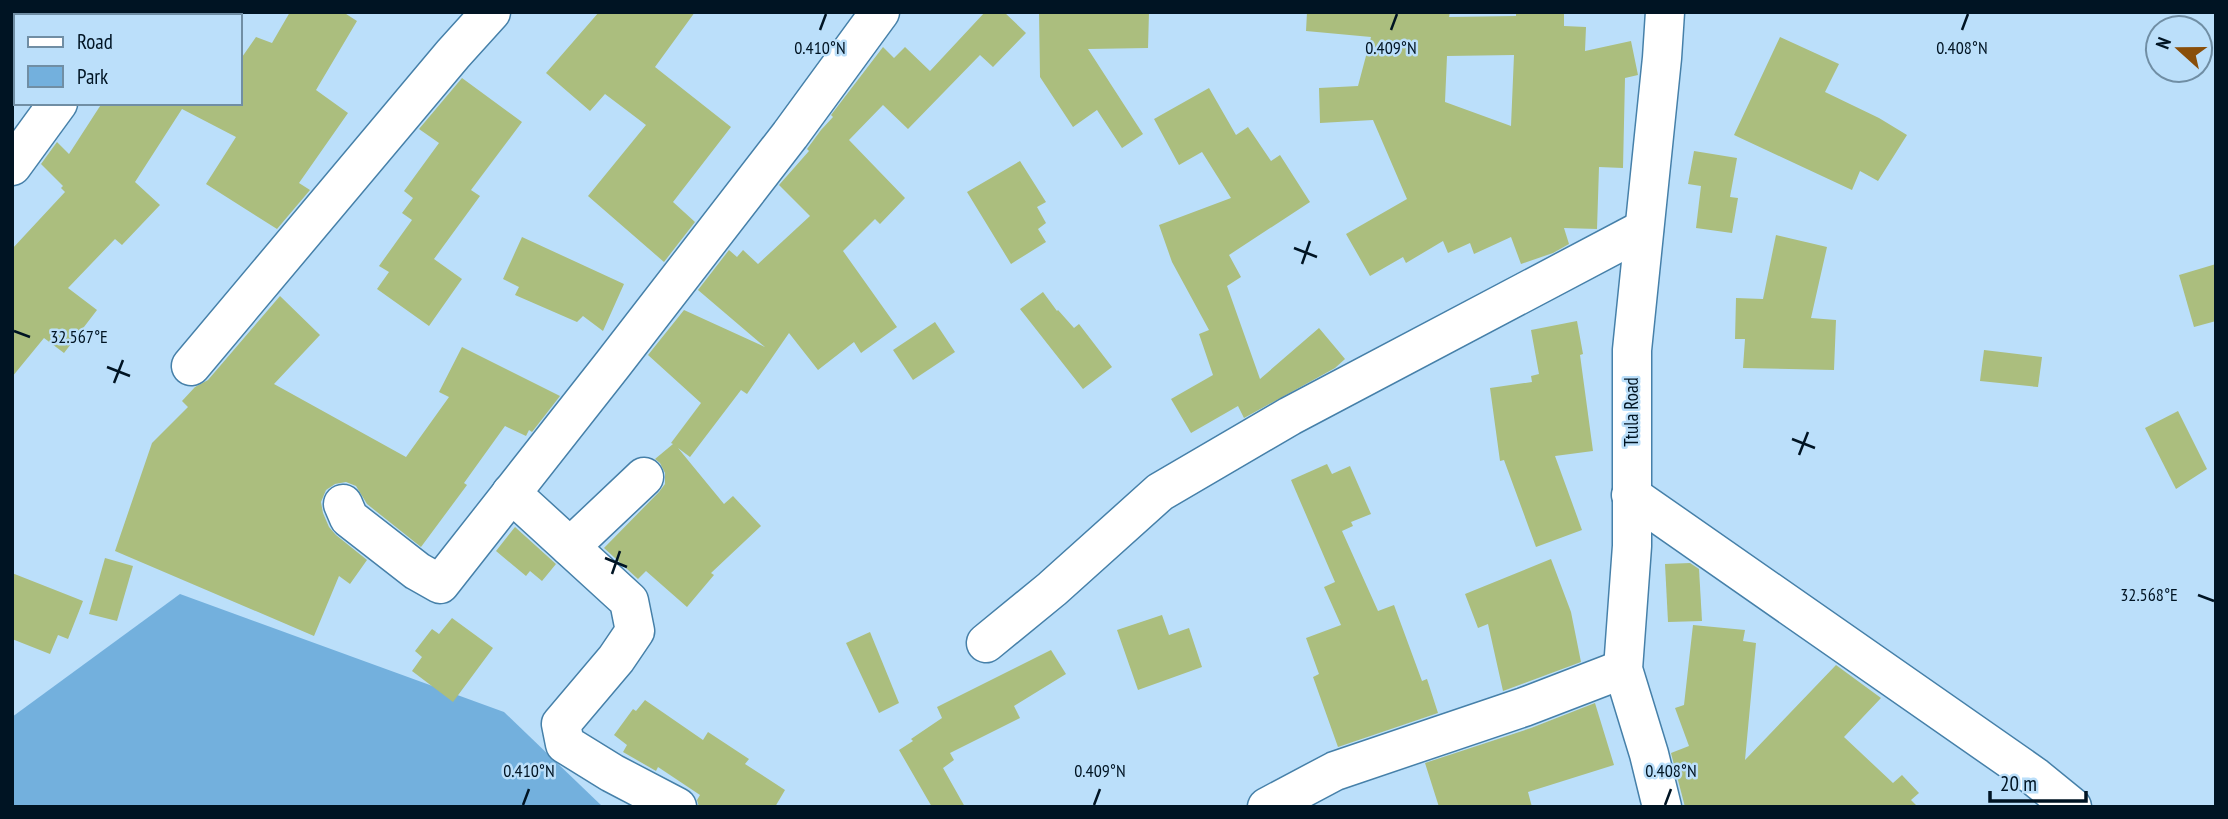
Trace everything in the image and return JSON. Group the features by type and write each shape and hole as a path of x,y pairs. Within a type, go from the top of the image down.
{"street":[{"path":"191,366 491,12"},
{"path":"343,504 349,518 417,571 440,584 790,135 880,12"},
{"name":"Ttula Road","path":"1662,807 1623,669 1632,546 1632,350 1665,12"},
{"path":"12,138 46,105"},
{"path":"12,166 57,105"},
{"path":"986,643 1052,589 1160,492 1290,416 1644,229"},
{"path":"570,547 644,477"},
{"path":"512,493 629,601 635,631 616,659 561,724 565,744 612,773 677,807"},
{"path":"1631,495 2012,760 2072,807"},
{"path":"1267,807 1335,771 1524,707 1623,669"}],"green space":[{"path":"180,594 504,712 603,807 12,807 12,717"}],"building":[{"path":"290,12 343,12 357,21 316,90 348,113 299,183 310,190 277,229 206,184 236,137 182,109 135,182 160,205 122,245 115,239 68,288 97,310 64,353 44,338 12,377 12,249 65,192 61,188 63,186 41,164 57,142 69,154 101,105 242,105 242,57 256,37 272,43"},
{"path":"599,12 695,12 655,67 731,127 673,202 695,222 664,262 588,196 646,125 605,94 590,111 546,73"},
{"path":"985,12 1004,12 1026,33 993,67 980,55 908,129 883,105 849,140 905,198 880,224 875,219 843,251 897,327 861,353 854,342 818,370 789,333 747,394 741,390 690,457 678,448 724,504 733,496 761,526 711,573 714,575 687,607 646,571 638,579 604,548 665,484 665,473 655,459 673,444 671,443 701,403 648,355 684,310 765,347 698,290 729,250 737,257 743,250 758,264 810,216 779,185 809,151 807,149 833,117 831,115 883,47 894,58 905,47 930,71"},
{"path":"1039,12 1149,12 1148,48 1088,49 1143,134 1122,148 1097,110 1073,127 1040,77"},
{"path":"1307,12 1450,12 1449,17 1564,12 1564,26 1586,27 1585,51 1631,41 1638,75 1625,78 1623,168 1599,167 1597,229 1564,228 1569,244 1553,253 1521,264 1511,237 1474,254 1470,243 1448,253 1443,241 1406,263 1403,257 1370,276 1346,234 1407,199 1373,120 1320,123 1319,88 1358,86 1371,37 1306,31","holes":["1514,55 1511,126 1445,102 1447,56"]},
{"path":"1780,37 1839,64 1825,92 1907,135 1878,181 1860,171 1852,190 1734,135"},
{"path":"462,78 522,122 471,190 480,196 434,259 462,279 429,326 377,289 389,272 379,266 412,220 402,213 413,198 404,191 439,143 419,129"},
{"path":"1209,88 1236,135 1248,127 1271,161 1280,155 1310,202 1229,255 1241,277 1227,286 1260,379 1319,328 1345,359 1335,368 1244,418 1238,406 1191,433 1171,399 1213,375 1199,334 1209,330 1172,262 1159,225 1231,198 1202,152 1179,165 1154,119"},
{"path":"1694,151 1737,158 1730,197 1738,198 1732,233 1696,228 1701,186 1688,184"},
{"path":"1020,161 1046,202 1037,207 1046,223 1038,229 1046,242 1011,264 967,192"},
{"path":"1776,235 1827,247 1811,318 1836,320 1834,370 1743,368 1745,339 1735,339 1736,298 1763,299"},
{"path":"522,237 624,284 603,331 583,316 577,322 515,295 519,287 503,279"},
{"path":"2216,264 2216,321 2194,327 2179,275"},
{"path":"1043,292 1074,328 1079,324 1112,367 1083,389 1020,309"},
{"path":"280,296 320,335 274,384 406,457 449,397 439,392 462,347 560,396 526,436 505,426 464,483 467,485 421,547 367,504 356,486 346,482 335,484 326,490 321,502 329,527 367,560 350,584 339,576 314,636 115,551 152,443 188,407 182,401 195,387 208,380"},
{"path":"1577,321 1593,451 1555,456 1582,530 1536,547 1504,460 1500,461 1490,388 1532,382 1531,376 1539,374 1531,330"},
{"path":"935,322 955,352 913,380 893,350"},
{"path":"1984,350 2042,357 2038,387 1980,381"},
{"path":"2178,411 2207,469 2176,489 2145,428"},
{"path":"1327,464 1332,474 1350,466 1371,514 1351,522 1353,526 1342,531 1378,611 1394,605 1422,681 1427,679 1438,713 1338,747 1313,677 1319,674 1306,638 1341,625 1324,587 1335,582 1291,480"},
{"path":"515,527 556,564 542,581 530,571 526,576 496,551"},
{"path":"105,558 133,566 117,621 89,614"},
{"path":"1551,559 1571,612 1581,662 1503,691 1488,624 1478,628 1465,594"},
{"path":"1690,563 1699,569 1702,621 1668,622 1665,564"},
{"path":"12,573 83,601 68,639 58,635 50,654 12,639"},
{"path":"1162,615 1169,635 1189,628 1202,667 1138,690 1117,630"},
{"path":"452,618 493,648 453,702 412,671 422,657 415,651 432,629 439,634"},
{"path":"1693,625 1745,630 1743,641 1756,643 1745,760 1836,665 1881,698 1844,737 1893,783 1902,775 1919,793 1911,800 1918,807 1685,807 1671,753 1689,746 1675,708 1684,705"},
{"path":"870,632 899,703 879,713 846,643"},
{"path":"1051,650 1066,674 1014,706 1020,718 950,753 954,760 943,768 965,807 932,807 899,750 942,718 937,707"},
{"path":"645,700 703,740 708,732 749,759 745,764 785,790 775,807 699,807 697,800 700,795 658,767 656,771 623,752 627,745 614,735 633,709 636,711"},
{"path":"1595,703 1614,765 1528,792 1532,807 1439,807 1425,763 1531,728"}]}
